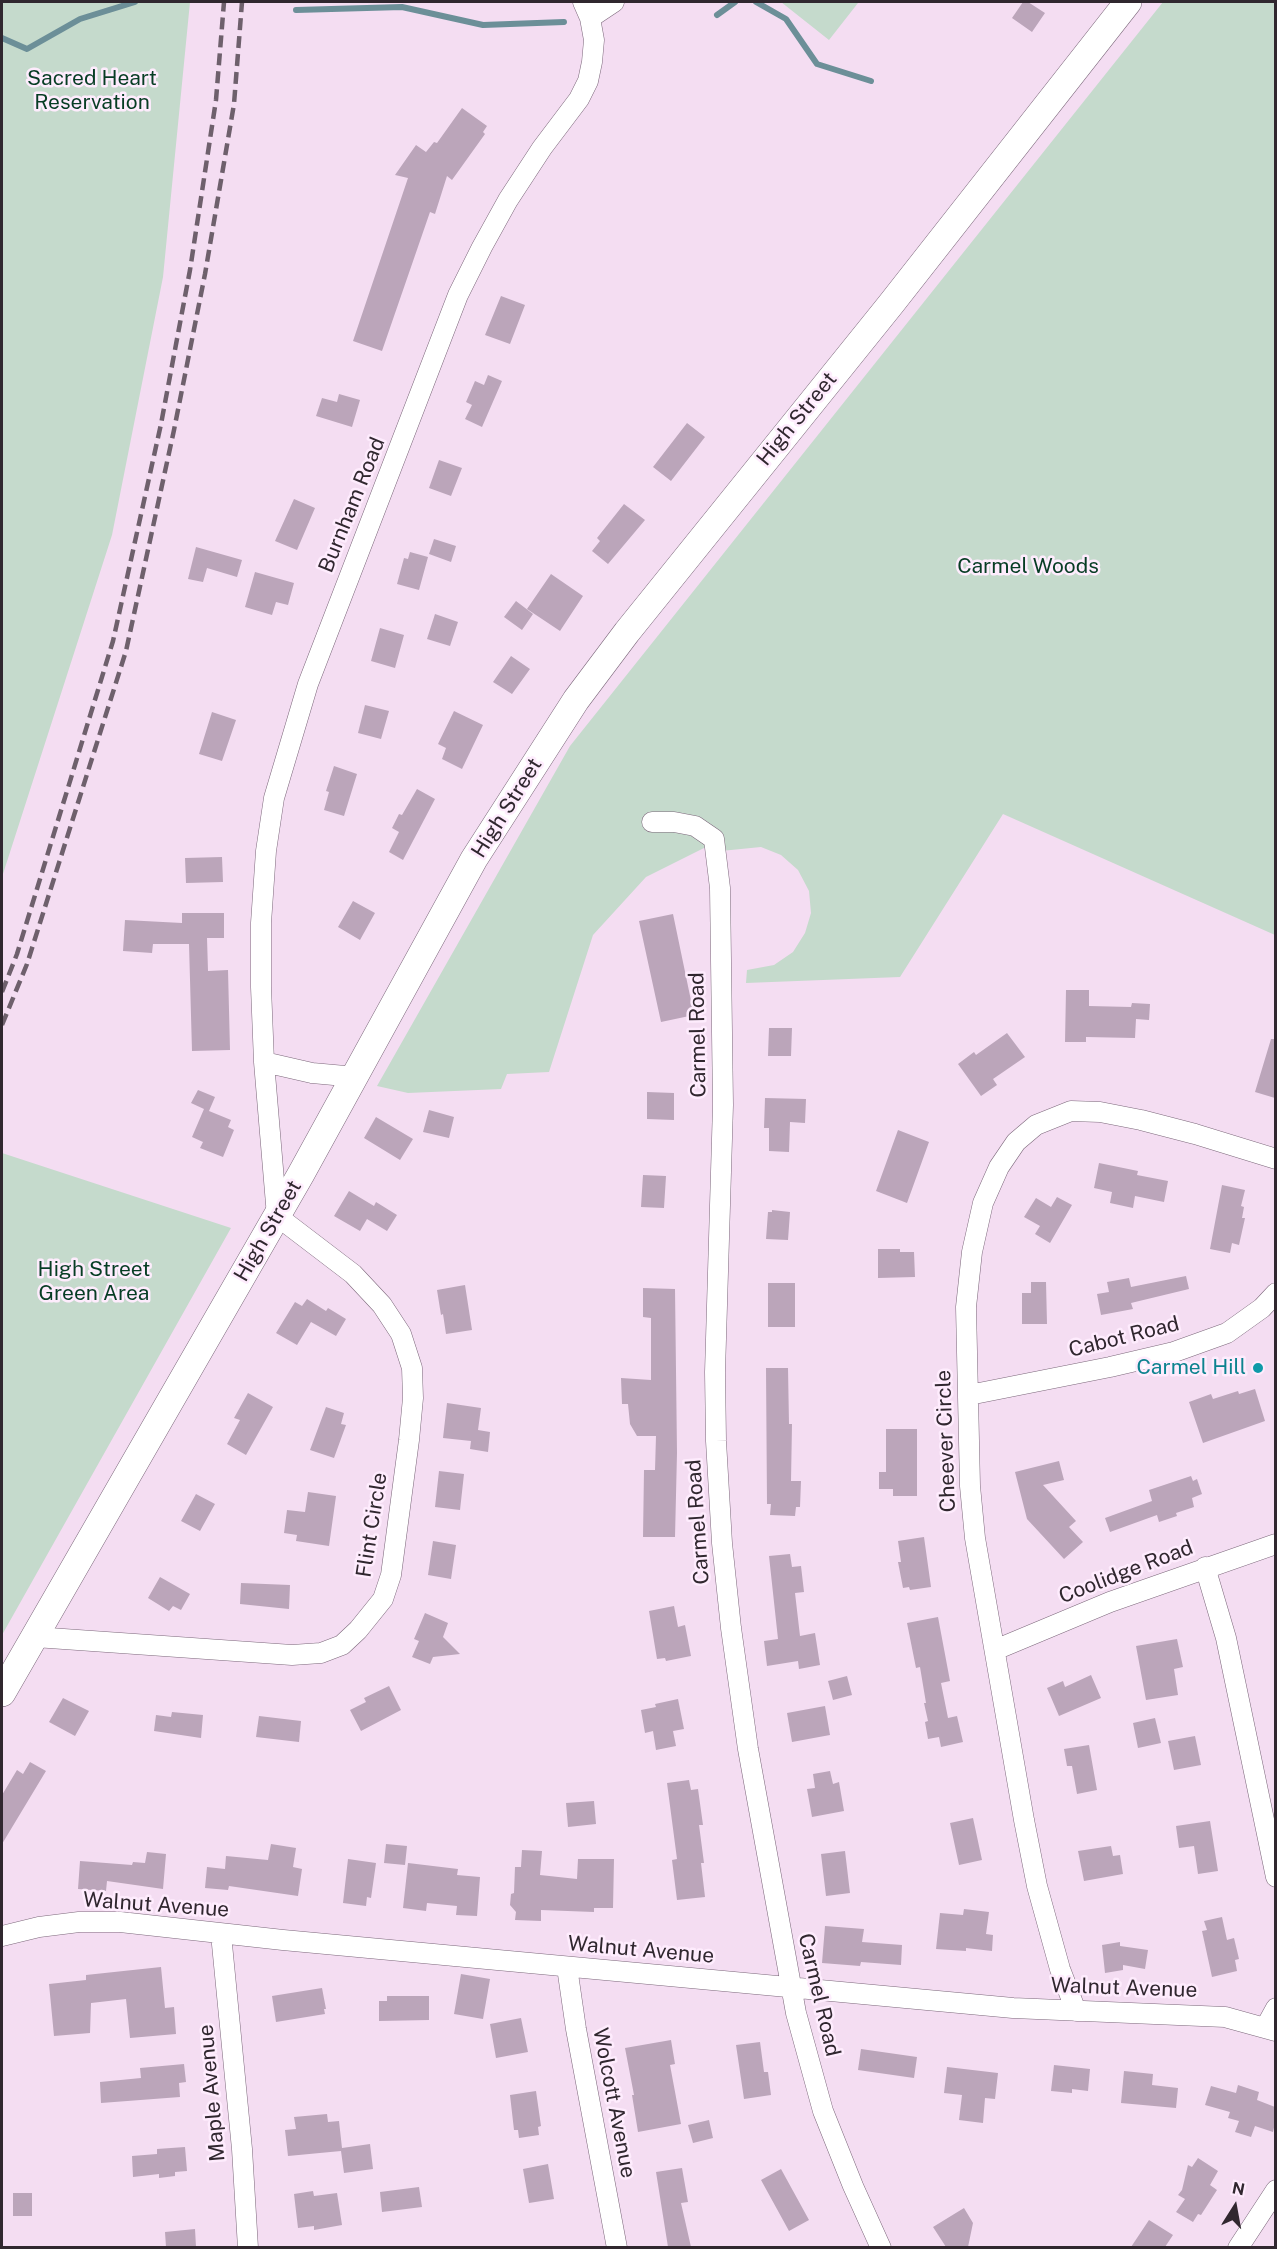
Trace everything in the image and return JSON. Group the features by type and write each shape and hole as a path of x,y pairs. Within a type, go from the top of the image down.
{"main road":[{"name":"High Street","path":"2,1693 356,1077 474,860 576,700 627,632 891,304 1128,2"}],"street":[{"path":"586,10 614,2"},
{"name":"Burnham Road","path":"277,1216 264,1062 261,987 261,934 266,851 274,798 292,733 329,628 458,295 508,200 542,148 579,99 588,81 594,40 586,10"},
{"name":"Carmel Road","path":"652,822 674,822 695,826 714,839 720,888 723,1105 715,1372 722,1543 731,1628 748,1749 790,1987 823,2111 853,2186 881,2247"},
{"path":"264,1062 312,1073 356,1077"},
{"name":"Cheever Circle","path":"1076,2011 1060,1969 1037,1886 975,1538 966,1307 972,1252 983,1203 999,1167 1016,1142 1036,1125 1071,1111 1100,1112 1195,1134 1275,1159"},
{"name":"Flint Circle","path":"35,1637 292,1655 321,1653 342,1645 358,1630 383,1599 391,1575 410,1440 413,1398 412,1368 401,1334 382,1305 353,1274 277,1216"},
{"name":"Cabot Road","path":"969,1395 1174,1352 1227,1333 1262,1308 1275,1293"},
{"name":"Coolidge Road","path":"995,1650 1110,1602 1275,1544"},
{"path":"1205,1567 1226,1638 1275,1877"},
{"name":"Walnut Avenue","path":"2,1936 39,1927 79,1922 120,1922 221,1934 1012,2008 1225,2017 1270,2030"},
{"name":"Maple Avenue","path":"221,1934 242,2149 248,2247"},
{"name":"Wolcott Avenue","path":"567,1967 576,2029 617,2247"},
{"path":"1270,2030 1275,2008"},
{"path":"1238,2247 1275,2190"}],"green space":[{"name":"Sacred Heart Reservation","path":"2,2 190,2 163,277 112,535 2,877"},
{"path":"781,2 855,2 858,3 829,40"},
{"name":"Carmel Woods","path":"1163,2 1275,2 1275,935 1003,814 900,977 746,983 747,970 774,965 793,952 805,933 811,913 809,891 798,870 781,855 761,847 711,852 710,845 646,877 593,935 549,1072 507,1074 501,1089 408,1093 377,1086 570,746"},
{"name":"High Street Green Area","path":"2,1153 231,1228 2,1635"}],"building":[{"path":"1023,2 1028,2 1045,13 1032,32 1012,18"},
{"path":"462,108 487,126 483,132 485,134 452,180 447,176 435,214 430,212 382,351 353,341 408,178 395,175 416,145 426,152 434,142 437,143"},
{"path":"501,296 525,305 510,344 485,335"},
{"path":"488,375 502,381 482,427 465,419 472,405 466,402 475,381 484,385"},
{"path":"339,394 360,400 352,427 316,416 322,398 337,402"},
{"path":"687,423 705,437 671,481 653,467"},
{"path":"439,460 462,468 451,496 429,488"},
{"path":"294,499 315,508 297,550 275,541"},
{"path":"624,504 645,520 608,564 592,551 600,541 597,538"},
{"path":"434,539 456,546 451,562 429,554"},
{"path":"196,547 242,560 237,577 207,568 203,582 188,579"},
{"path":"410,552 428,557 419,590 397,584 404,558 408,559"},
{"path":"255,572 294,583 288,605 276,602 272,615 245,607"},
{"path":"551,574 583,596 560,631 527,609"},
{"path":"516,601 533,614 522,630 504,617"},
{"path":"435,614 458,622 450,646 427,639"},
{"path":"380,628 404,635 395,668 371,661"},
{"path":"511,656 530,669 512,694 493,682"},
{"path":"365,705 389,711 381,739 358,733"},
{"path":"454,711 483,725 462,769 442,759 446,748 438,744"},
{"path":"212,712 236,720 222,761 199,754"},
{"path":"334,766 357,774 344,816 324,810 329,792 326,791"},
{"path":"417,789 435,799 403,860 389,852 399,832 392,828"},
{"path":"222,857 223,882 186,883 185,858"},
{"path":"353,901 375,913 360,940 338,927"},
{"path":"182,913 224,913 224,938 207,938 208,971 228,970 230,1050 192,1051 189,944 153,944 152,953 123,951 125,920 182,923"},
{"path":"673,914 694,1015 661,1022 639,921"},
{"path":"1066,990 1089,990 1089,1006 1131,1007 1132,1003 1150,1004 1149,1020 1136,1019 1135,1038 1086,1037 1086,1042 1065,1042"},
{"path":"769,1028 792,1028 791,1056 768,1056"},
{"path":"1007,1033 1025,1057 993,1079 997,1085 981,1096 958,1064 974,1052 976,1055"},
{"path":"1271,1039 1275,1039 1275,1098 1255,1092"},
{"path":"198,1090 215,1097 209,1111 231,1120 228,1127 234,1130 223,1157 200,1148 203,1142 192,1137 204,1109 191,1103"},
{"path":"647,1092 674,1093 674,1120 647,1119"},
{"path":"765,1098 806,1099 805,1123 790,1122 789,1152 769,1151 769,1128 764,1128"},
{"path":"429,1110 454,1117 449,1138 423,1132"},
{"path":"376,1117 413,1139 400,1160 364,1138"},
{"path":"898,1130 929,1142 907,1203 876,1191"},
{"path":"1099,1163 1138,1171 1137,1175 1168,1181 1164,1202 1135,1196 1133,1208 1110,1203 1112,1192 1094,1188"},
{"path":"643,1175 666,1176 664,1208 641,1207"},
{"path":"1222,1185 1245,1190 1241,1206 1244,1207 1242,1218 1245,1218 1239,1245 1232,1243 1230,1253 1210,1249"},
{"path":"349,1191 374,1206 376,1202 397,1215 387,1231 367,1219 360,1231 334,1216"},
{"path":"1057,1197 1072,1205 1050,1243 1035,1234 1040,1226 1024,1217 1036,1198 1051,1207"},
{"path":"772,1210 790,1212 788,1240 766,1239 768,1212"},
{"path":"878,1249 900,1249 900,1252 914,1252 915,1277 878,1278"},
{"path":"1186,1276 1189,1289 1131,1303 1133,1309 1101,1315 1097,1294 1109,1292 1107,1282 1129,1278 1131,1287"},
{"path":"1031,1282 1046,1282 1047,1324 1022,1324 1022,1293 1031,1293"},
{"path":"768,1283 795,1283 795,1327 768,1327"},
{"path":"465,1285 472,1330 446,1334 437,1290"},
{"path":"643,1288 675,1289 677,1453 675,1537 643,1537 644,1470 655,1470 656,1436 637,1436 630,1424 628,1404 622,1404 621,1378 651,1380 651,1318 643,1317"},
{"path":"307,1299 326,1311 328,1308 346,1319 336,1336 311,1322 297,1345 276,1333 295,1302 302,1306"},
{"path":"766,1368 788,1368 789,1424 792,1424 791,1481 801,1481 800,1507 796,1507 795,1516 770,1515 771,1504 767,1504"},
{"path":"1255,1389 1265,1421 1203,1443 1189,1402 1211,1394 1213,1399 1238,1391 1239,1394"},
{"path":"248,1393 273,1407 246,1455 227,1444 240,1420 234,1418"},
{"path":"447,1403 481,1408 478,1430 490,1432 488,1452 470,1449 471,1441 443,1438"},
{"path":"326,1407 344,1413 341,1424 346,1425 334,1458 310,1450"},
{"path":"886,1429 917,1429 917,1496 893,1496 893,1489 879,1489 879,1472 886,1472"},
{"path":"1059,1461 1064,1480 1043,1485 1076,1521 1069,1527 1083,1542 1064,1559 1027,1519 1015,1472"},
{"path":"439,1471 464,1474 460,1510 435,1507"},
{"path":"1191,1476 1193,1481 1197,1479 1202,1494 1192,1498 1194,1507 1159,1522 1157,1515 1110,1532 1105,1518 1152,1501 1149,1490"},
{"path":"308,1492 336,1496 329,1546 296,1541 297,1535 284,1533 287,1510 305,1512"},
{"path":"196,1494 215,1504 200,1531 181,1521"},
{"path":"924,1537 931,1587 910,1590 909,1587 903,1588 898,1562 901,1562 898,1541"},
{"path":"433,1541 456,1545 451,1579 428,1575"},
{"path":"790,1554 792,1567 801,1566 804,1592 795,1593 800,1636 815,1633 820,1665 799,1669 798,1661 767,1666 764,1641 778,1639 769,1556"},
{"path":"160,1577 190,1594 181,1610 173,1606 169,1611 148,1598"},
{"path":"241,1583 290,1585 289,1609 240,1604"},
{"path":"674,1606 678,1627 685,1625 691,1656 666,1661 665,1658 657,1659 649,1611"},
{"path":"425,1613 448,1623 443,1637 460,1654 433,1657 430,1664 412,1657 419,1641 414,1639"},
{"path":"938,1617 950,1681 941,1683 948,1718 957,1716 963,1742 941,1747 939,1737 928,1739 925,1722 928,1721 924,1703 926,1703 920,1667 916,1668 907,1623"},
{"path":"1177,1639 1183,1667 1174,1669 1178,1695 1146,1700 1136,1646"},
{"path":"1091,1675 1101,1698 1059,1716 1047,1688 1063,1681 1065,1687"},
{"path":"847,1676 852,1695 833,1700 828,1681"},
{"path":"389,1686 401,1710 361,1731 350,1710 366,1702 364,1698"},
{"path":"63,1698 89,1711 75,1736 49,1722"},
{"path":"678,1699 684,1729 673,1731 676,1746 656,1750 653,1731 645,1733 641,1710"},
{"path":"825,1706 830,1735 792,1742 787,1713"},
{"path":"172,1712 203,1715 201,1738 154,1731 156,1715 171,1717"},
{"path":"259,1716 301,1721 299,1742 256,1737"},
{"path":"1155,1718 1161,1743 1138,1748 1133,1723"},
{"path":"1195,1736 1201,1765 1174,1770 1168,1741"},
{"path":"1089,1745 1097,1790 1077,1794 1072,1766 1067,1766 1064,1749"},
{"path":"30,1762 46,1771 2,1844 2,1795 17,1770 23,1774"},
{"path":"830,1771 833,1784 839,1782 844,1811 812,1817 807,1789 815,1788 813,1774"},
{"path":"689,1780 691,1790 698,1789 703,1825 699,1825 704,1863 701,1863 705,1897 677,1900 672,1860 677,1859 667,1783"},
{"path":"594,1801 596,1824 568,1827 566,1803"},
{"path":"973,1818 982,1860 959,1865 950,1823"},
{"path":"1210,1821 1218,1871 1198,1874 1194,1846 1179,1848 1176,1826"},
{"path":"271,1844 296,1848 293,1867 302,1869 298,1896 229,1886 228,1890 205,1888 207,1867 225,1869 226,1856 268,1860"},
{"path":"386,1844 407,1846 405,1865 384,1863"},
{"path":"1111,1846 1113,1856 1120,1855 1123,1874 1084,1881 1078,1851"},
{"path":"522,1850 542,1851 540,1875 577,1879 578,1859 614,1859 613,1908 594,1908 594,1912 541,1910 541,1921 515,1920 516,1912 510,1905 511,1894 514,1893 515,1867 521,1867"},
{"path":"845,1851 850,1893 826,1896 821,1854"},
{"path":"147,1852 166,1854 163,1889 107,1881 106,1891 78,1889 80,1861 132,1865 133,1862 145,1863"},
{"path":"348,1859 376,1863 371,1898 367,1897 366,1906 343,1903"},
{"path":"408,1863 458,1869 457,1875 480,1877 477,1916 456,1915 457,1906 427,1903 426,1911 403,1908"},
{"path":"964,1909 989,1912 986,1934 993,1935 992,1951 966,1948 966,1951 936,1949 940,1913 963,1915"},
{"path":"1222,1917 1227,1940 1234,1938 1239,1959 1235,1960 1237,1971 1212,1977 1202,1931 1207,1930 1204,1921"},
{"path":"825,1926 864,1929 862,1942 902,1945 901,1965 861,1962 860,1966 822,1963"},
{"path":"1120,1942 1120,1946 1148,1950 1145,1969 1123,1965 1123,1970 1105,1973 1102,1945"},
{"path":"161,1967 165,2008 174,2007 176,2034 130,2038 126,1999 91,2003 90,2033 54,2036 49,1984 86,1980 86,1975"},
{"path":"461,1974 490,1979 483,2019 454,2014"},
{"path":"322,1988 325,2014 276,2022 272,1996"},
{"path":"387,1996 429,1996 429,2020 379,2021 379,2001 387,2001"},
{"path":"521,2018 528,2052 496,2058 490,2024"},
{"path":"671,2040 675,2064 670,2065 681,2124 638,2132 625,2048"},
{"path":"760,2042 764,2072 768,2072 771,2095 744,2099 736,2045"},
{"path":"861,2049 917,2057 914,2078 858,2070"},
{"path":"184,2064 186,2082 179,2083 180,2097 101,2103 100,2082 141,2078 140,2068"},
{"path":"1054,2065 1090,2069 1088,2091 1072,2089 1072,2093 1051,2091"},
{"path":"947,2067 998,2073 995,2099 985,2098 983,2123 959,2120 962,2095 944,2093"},
{"path":"1124,2071 1153,2074 1152,2085 1178,2088 1176,2108 1121,2103"},
{"path":"1238,2085 1259,2092 1257,2100 1275,2107 1273,2132 1255,2126 1251,2137 1235,2132 1239,2121 1228,2118 1230,2112 1205,2105 1211,2086 1236,2093"},
{"path":"536,2091 541,2126 538,2127 539,2135 519,2138 518,2130 514,2130 510,2095"},
{"path":"327,2114 328,2122 339,2121 342,2148 370,2144 373,2169 344,2173 341,2151 288,2156 285,2130 296,2129 294,2117"},
{"path":"709,2120 713,2138 693,2143 688,2125"},
{"path":"185,2147 187,2171 175,2172 175,2176 159,2178 159,2174 133,2177 132,2156 157,2154 157,2149"},
{"path":"1198,2158 1218,2171 1210,2185 1217,2190 1201,2215 1198,2214 1193,2222 1176,2212 1185,2199 1178,2195 1182,2190 1188,2165 1192,2167"},
{"path":"548,2164 554,2199 529,2203 523,2169"},
{"path":"682,2168 688,2202 681,2203 691,2247 668,2247 656,2172"},
{"path":"781,2169 809,2220 789,2231 761,2180"},
{"path":"419,2187 422,2207 382,2212 380,2192"},
{"path":"313,2191 314,2196 337,2193 342,2225 314,2230 314,2226 298,2228 294,2194"},
{"path":"13,2193 32,2193 32,2216 13,2216"},
{"path":"964,2208 973,2223 968,2247 946,2247 933,2227"},
{"path":"1149,2220 1173,2235 1165,2247 1131,2247"},
{"path":"195,2229 196,2247 166,2247 165,2232"}],"waterway":[{"path":"2,38 27,49 80,19 135,2"},
{"path":"717,15 735,2"},
{"path":"756,2 786,19 817,64 871,81"},
{"path":"296,10 402,7 483,25 564,22"}],"railway":[{"path":"2,992 17,954 113,641 161,424 190,270 216,100 224,2"},
{"path":"2,1025 27,964 126,651 205,274 234,104 242,2"}],"place":[{"name":"Carmel Hill","path":"1258,1368"}]}
